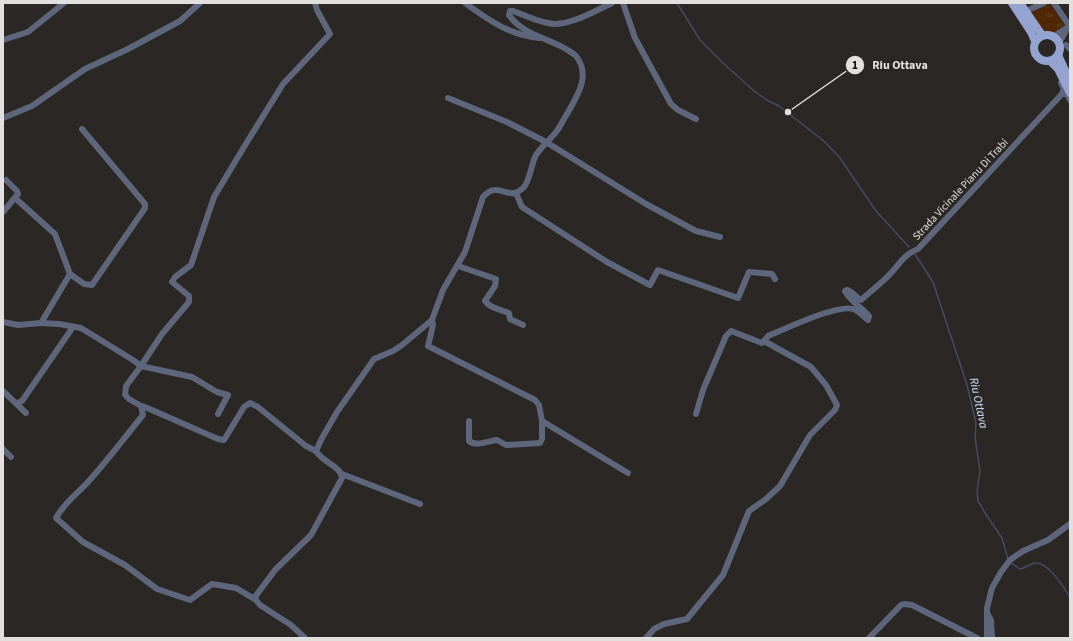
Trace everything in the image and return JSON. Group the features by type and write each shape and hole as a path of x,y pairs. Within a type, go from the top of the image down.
{"main road":[{"path":"1012,3 1031,32 1035,41"},
{"path":"1020,3 1042,35"},
{"path":"1050,61 1058,55 1062,43 1046,34 1042,35 1035,41 1033,48 1036,56 1042,60 1050,61 1058,70 1070,93"},
{"path":"1058,55 1070,82"}],"street":[{"path":"3,40 28,32 64,3"},
{"path":"3,118 32,106 85,69 128,49 180,20 200,3"},
{"path":"315,3 317,10 330,34 283,84 246,142 214,197 191,265 175,277 172,282 188,296 189,302 162,334 126,386 125,395 141,406 218,439 224,440 244,406 250,403 258,407 306,446 316,451 342,474 420,504"},
{"path":"316,451 337,412 374,359 393,351 402,345 432,320 443,290 465,252 483,197 489,191 496,189 511,194 520,192 526,186 533,161 546,142 556,132 577,97 582,83 583,70 575,55 558,44 543,39 512,33 490,21 465,3"},
{"path":"543,39 523,28 513,20 509,15 510,12 513,10 548,24 558,24 580,18 612,3"},
{"path":"623,3 635,38 671,104 678,110 696,119"},
{"path":"1026,11 1044,3"},
{"path":"1054,3 1069,27 1062,43"},
{"path":"1061,76 1061,82 1064,89 1061,94"},
{"path":"1061,94 1067,94 1070,100"},
{"name":"Strada Vicinale Pianu Di Trabi","path":"764,341 768,336 808,320 845,308 858,312 868,320 869,316 866,312 847,296 845,291 851,291 861,300 892,272 900,261 910,252 918,249 1061,94"},
{"path":"448,98 505,121 546,142 646,204 696,231 720,237"},
{"path":"15,198 55,234 70,274 84,284 92,286 145,208 144,204 82,129"},
{"path":"3,212 18,194 6,180"},
{"path":"516,193 522,207 609,262 650,285 658,270 738,298 749,272 772,274 775,279"},
{"path":"458,266 496,279 496,286 485,301 487,304 509,313 510,319 523,325"},
{"path":"41,323 70,274"},
{"path":"432,320 434,324 428,346 535,400 539,405 542,421 542,439 540,442 506,445 496,440 480,444 472,444 469,441 469,421"},
{"path":"3,322 18,325 41,323 59,324 81,328 141,366 192,377 217,392 228,395 218,414"},
{"path":"17,403 22,401 73,327"},
{"path":"646,638 654,629 664,624 687,619 723,575 750,510 766,499 780,486 810,435 835,410 837,405 826,385 811,367 764,341 762,343 731,331 726,336 705,385 696,414"},
{"path":"3,391 26,412"},
{"path":"141,406 143,415 106,462 82,489 61,509 56,518 83,542 126,564 158,589 190,600 212,584 236,588 256,600 270,613 291,625 305,638"},
{"path":"542,421 628,473"},
{"path":"3,449 11,457"},
{"path":"256,600 255,597 275,570 311,535 337,488 342,478 342,474"},
{"path":"987,638 986,613 992,588 1010,560 1023,551 1048,540 1070,524"},
{"path":"869,638 904,604 912,605 977,638"},
{"path":"986,613 991,620 992,638"}],"green space":[{"path":"1050,4 1064,25 1054,33 1043,30 1031,13"}],"waterway":[{"name":"Riu Ottava","path":"677,3 700,40 723,63 754,91 779,106 825,142 840,158 876,211 909,247"},
{"name":"Riu Ottava","path":"915,254 933,282 967,385 976,423 975,437 980,471 977,491 978,501 1002,538 1008,559"},
{"name":"Riu Ottava","path":"1011,563 1020,569 1035,563 1045,566 1060,582 1070,597"}],"place":[{"name":"Riu Ottava","path":"788,112"}]}
